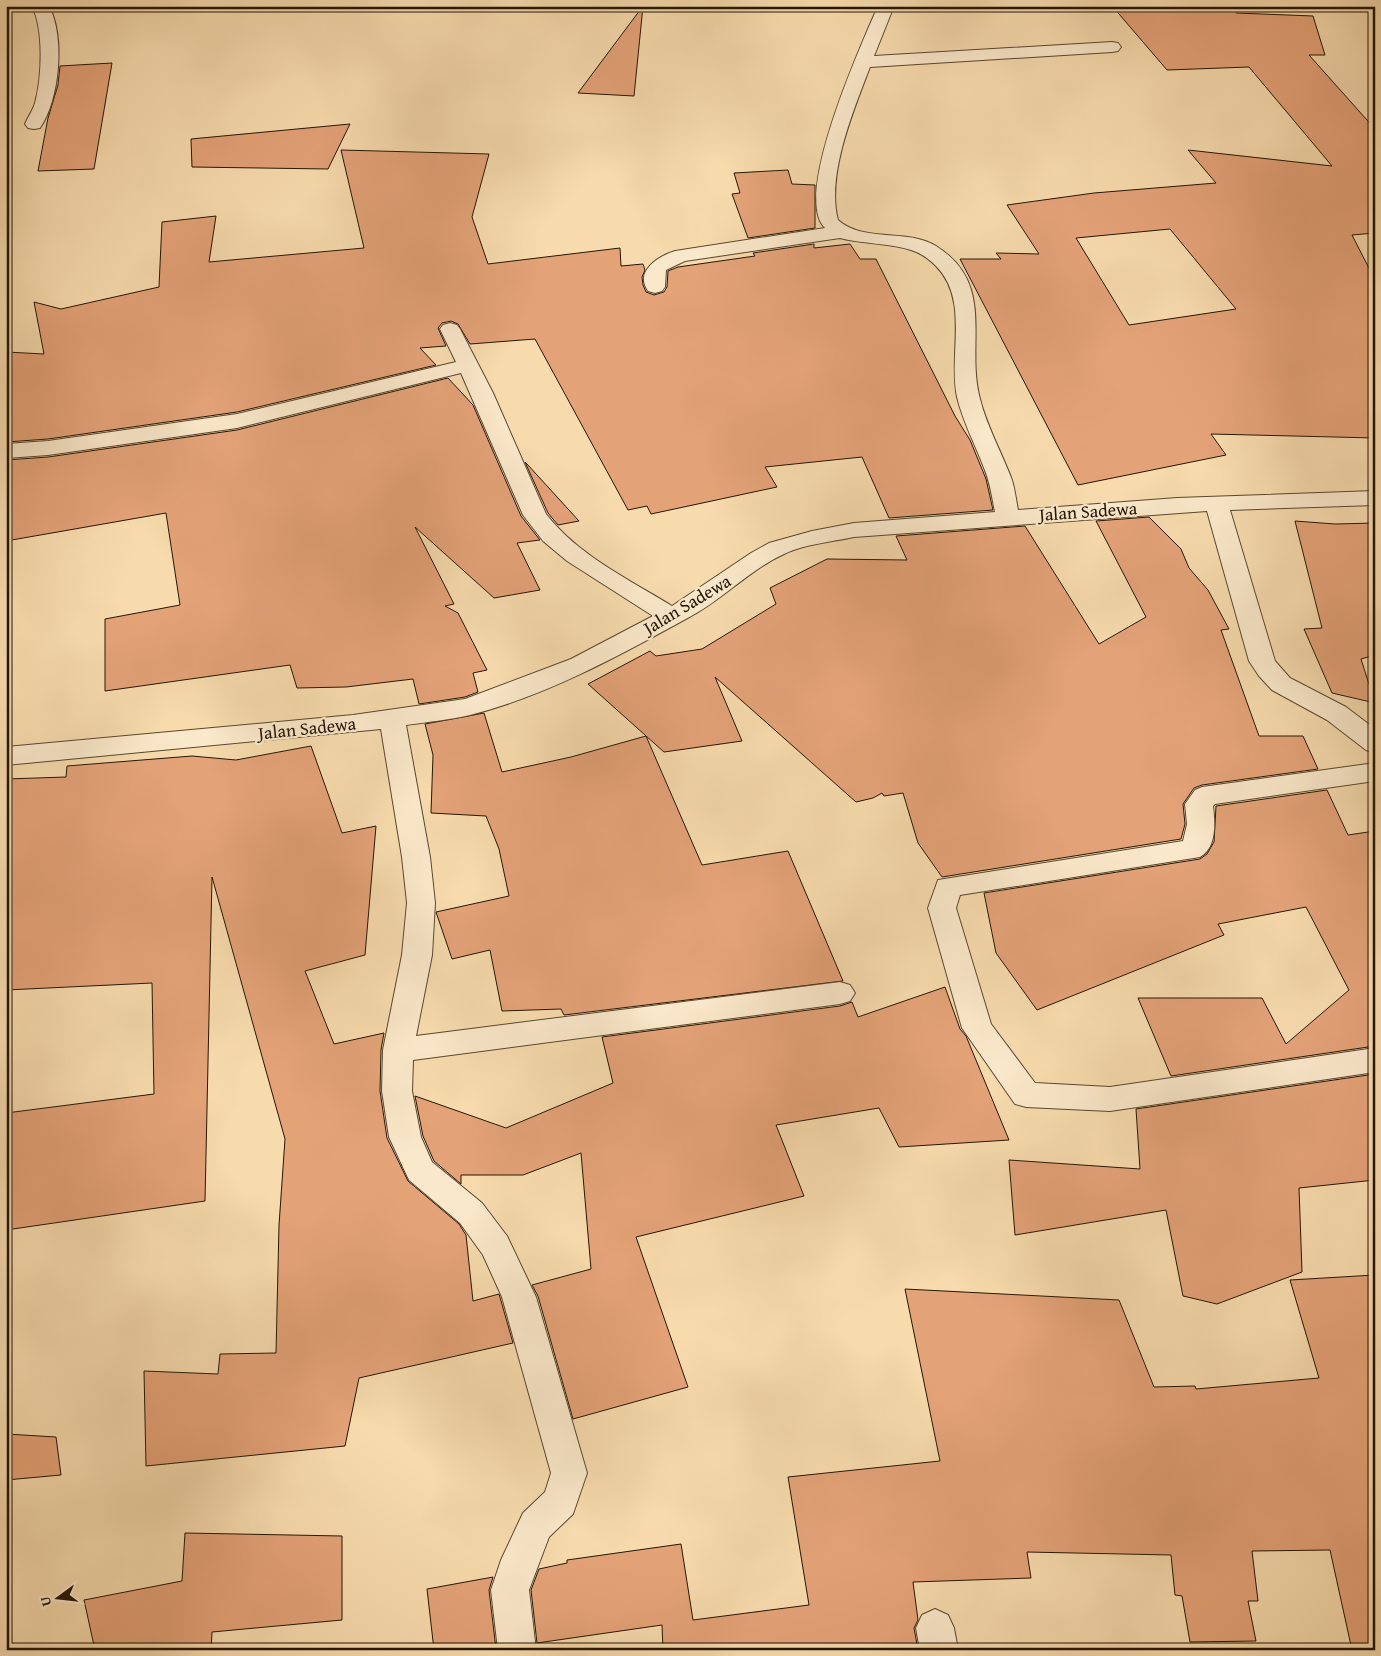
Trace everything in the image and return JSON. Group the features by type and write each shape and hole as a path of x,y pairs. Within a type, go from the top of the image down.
{"street":[{"path":"34,124 44,102 50,36 43,10 40,6"},
{"path":"841,232 828,222 824,209 831,151 862,62 886,6"},
{"path":"862,62 1112,48"},
{"path":"655,287 654,276 657,267 666,260 682,255 841,232 896,240 925,248 941,259 955,275 965,302 966,384 970,405 1004,499"},
{"path":"450,329 535,515 551,536 576,556 671,616"},
{"path":"6,450 48,448 238,421 468,365"},
{"name":"Jalan Sadewa","path":"6,756 343,724 468,707 516,691 580,665 687,608 759,558 777,548 812,538 1004,499 1216,503 1375,498"},
{"path":"1216,503 1262,661 1269,674 1290,690 1321,704 1358,728 1375,744"},
{"path":"392,718 416,857 421,903 417,954 398,1050 397,1092 405,1137 420,1171 471,1213 495,1246 519,1297 569,1473 560,1502 536,1525 520,1560 510,1590 517,1650"},
{"path":"1375,772 1212,794 1205,797 1199,804 1201,824 1196,847 948,887 942,908 976,1028 1026,1095 1110,1098 1375,1060"},
{"path":"398,1050 840,993"}],"building":[{"path":"643,6 634,96 578,93"},
{"path":"1113,7 1234,8 1236,13 1313,16 1325,55 1309,55 1375,129 1375,233 1352,235 1375,280 1375,438 1211,434 1226,455 1078,485 960,259 1001,259 996,253 1039,254 1007,205 1094,193 1216,183 1188,150 1332,166 1249,67 1167,70","holes":["1170,229 1236,309 1129,325 1076,238"]},
{"path":"112,63 94,169 38,171 48,118 58,85 60,66"},
{"path":"350,124 328,169 192,167 191,139"},
{"path":"341,150 489,154 472,217 488,264 620,248 621,266 643,264 645,270 642,277 643,285 646,292 654,295 664,292 667,287 668,271 678,267 755,256 753,253 814,244 814,248 850,244 860,259 876,259 955,416 970,440 986,479 993,510 889,518 862,457 765,467 777,487 651,514 647,506 628,510 535,339 470,344 458,324 451,321 442,323 438,328 446,346 420,348 436,365 237,412 48,439 6,442 6,352 44,354 34,302 61,309 159,287 162,222 216,216 209,262 364,248"},
{"path":"788,170 792,184 815,185 815,228 748,238 732,194 740,193 734,173"},
{"path":"448,378 473,405 521,516 540,540 517,543 540,590 494,598 415,527 454,604 445,606 458,613 487,670 473,673 478,692 465,697 419,704 413,679 346,687 297,688 290,665 105,691 105,619 180,605 166,513 6,541 6,460 48,457 237,430"},
{"path":"525,462 579,521 558,525 548,513"},
{"path":"1149,517 1181,549 1189,568 1208,590 1229,629 1221,630 1259,736 1303,736 1318,769 1202,785 1194,788 1183,804 1185,824 1181,839 942,877 918,843 903,793 884,796 882,793 873,798 856,802 715,677 742,741 664,752 588,684 650,651 656,656 702,649 776,604 770,588 827,559 907,560 896,536 1025,526 1099,644 1146,617 1096,521"},
{"path":"1295,521 1335,524 1375,523 1375,655 1361,659 1375,703 1332,693 1304,629 1322,628"},
{"path":"484,713 502,772 571,757 646,736 702,865 788,851 843,981 564,1015 561,1009 502,1011 490,950 452,959 436,912 509,896 499,849 486,816 431,813 433,755 425,724"},
{"path":"311,746 342,833 376,826 365,955 305,971 334,1044 384,1033 381,1050 380,1091 387,1138 408,1181 459,1224 466,1235 473,1301 499,1294 513,1343 359,1378 345,1446 146,1466 144,1371 218,1374 220,1354 276,1353 279,1225 285,1139 212,877 205,1201 6,1230 6,1113 154,1094 152,983 6,990 6,779 66,777 67,766 192,756 236,760"},
{"path":"1327,790 1348,835 1375,831 1375,1046 1171,1076 1138,998 1262,998 1286,1044 1349,990 1306,907 1218,924 1224,935 1037,1010 996,953 984,893 1200,859 1207,854 1214,842 1216,806"},
{"path":"945,987 960,1029 966,1036 1009,1140 899,1147 879,1108 776,1125 804,1196 636,1237 688,1387 573,1419 538,1296 532,1285 591,1269 581,1153 523,1175 461,1175 461,1184 434,1161 423,1136 415,1096 506,1128 613,1083 602,1037 840,1006 852,1002 858,1017"},
{"path":"1375,1074 1375,1180 1299,1188 1302,1272 1217,1304 1183,1296 1166,1210 1015,1235 1009,1160 1140,1169 1136,1109"},
{"path":"1375,1275 1375,1650 1352,1650 1330,1550 1252,1551 1258,1601 1248,1601 1256,1641 1190,1642 1182,1596 1175,1595 1171,1555 1027,1552 1031,1578 913,1582 918,1620 914,1628 918,1650 663,1650 662,1625 537,1643 531,1590 539,1569 567,1563 567,1560 681,1544 693,1620 809,1605 788,1477 940,1461 905,1289 1119,1300 1154,1387 1195,1386 1196,1389 1319,1378 1290,1280"},
{"path":"6,1434 56,1437 61,1475 6,1480"},
{"path":"185,1533 342,1536 342,1620 212,1632 211,1650 95,1650 84,1600 182,1581"},
{"path":"493,1577 489,1590 496,1649 434,1650 427,1589"}]}
